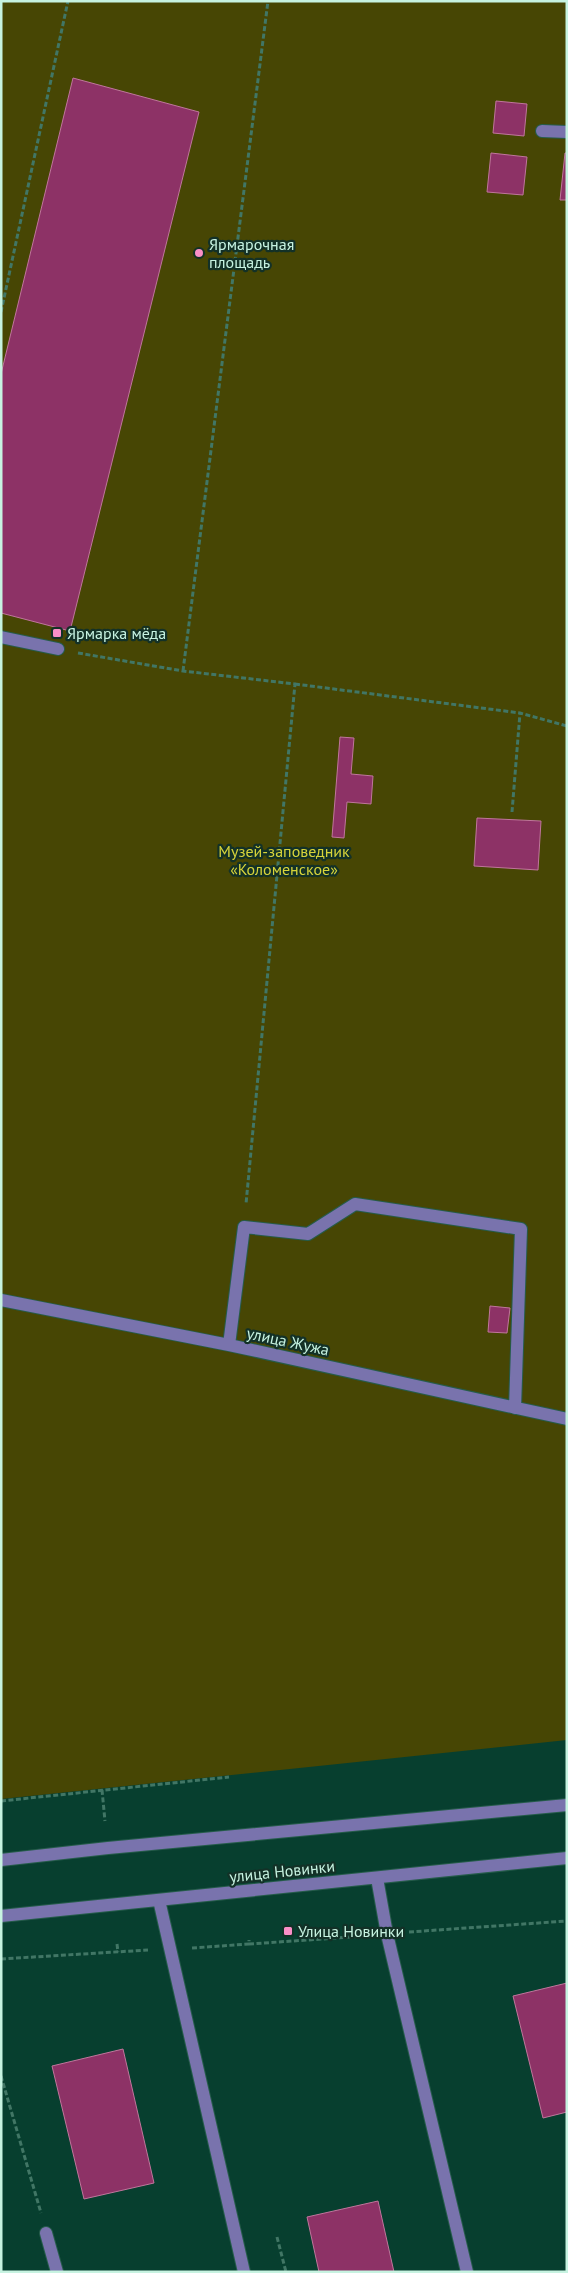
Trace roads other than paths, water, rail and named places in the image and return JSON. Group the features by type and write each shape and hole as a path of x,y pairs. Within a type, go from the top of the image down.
{"street":[{"path":"542,130 567,132"},
{"path":"1,637 58,650"},
{"path":"229,1345 244,1227 308,1234 355,1204 521,1229 515,1408"},
{"name":"улица Жужа","path":"1,1300 229,1345 567,1419"},
{"path":"1,1860 108,1848 567,1805"},
{"name":"улица Новинки","path":"1,1916 567,1858"},
{"path":"377,1878 386,1934 467,2272"},
{"path":"159,1900 244,2272"},
{"path":"46,2233 57,2272"}],"place":[{"name":"Ярмарочная площадь","path":"199,253"},
{"name":"Ярмарка мёда","path":"57,633"},
{"name":"Улица Новинки","path":"288,1931"}],"park label":[{"name":"Музей-заповедник «Коломенское»","path":"284,860"}]}
